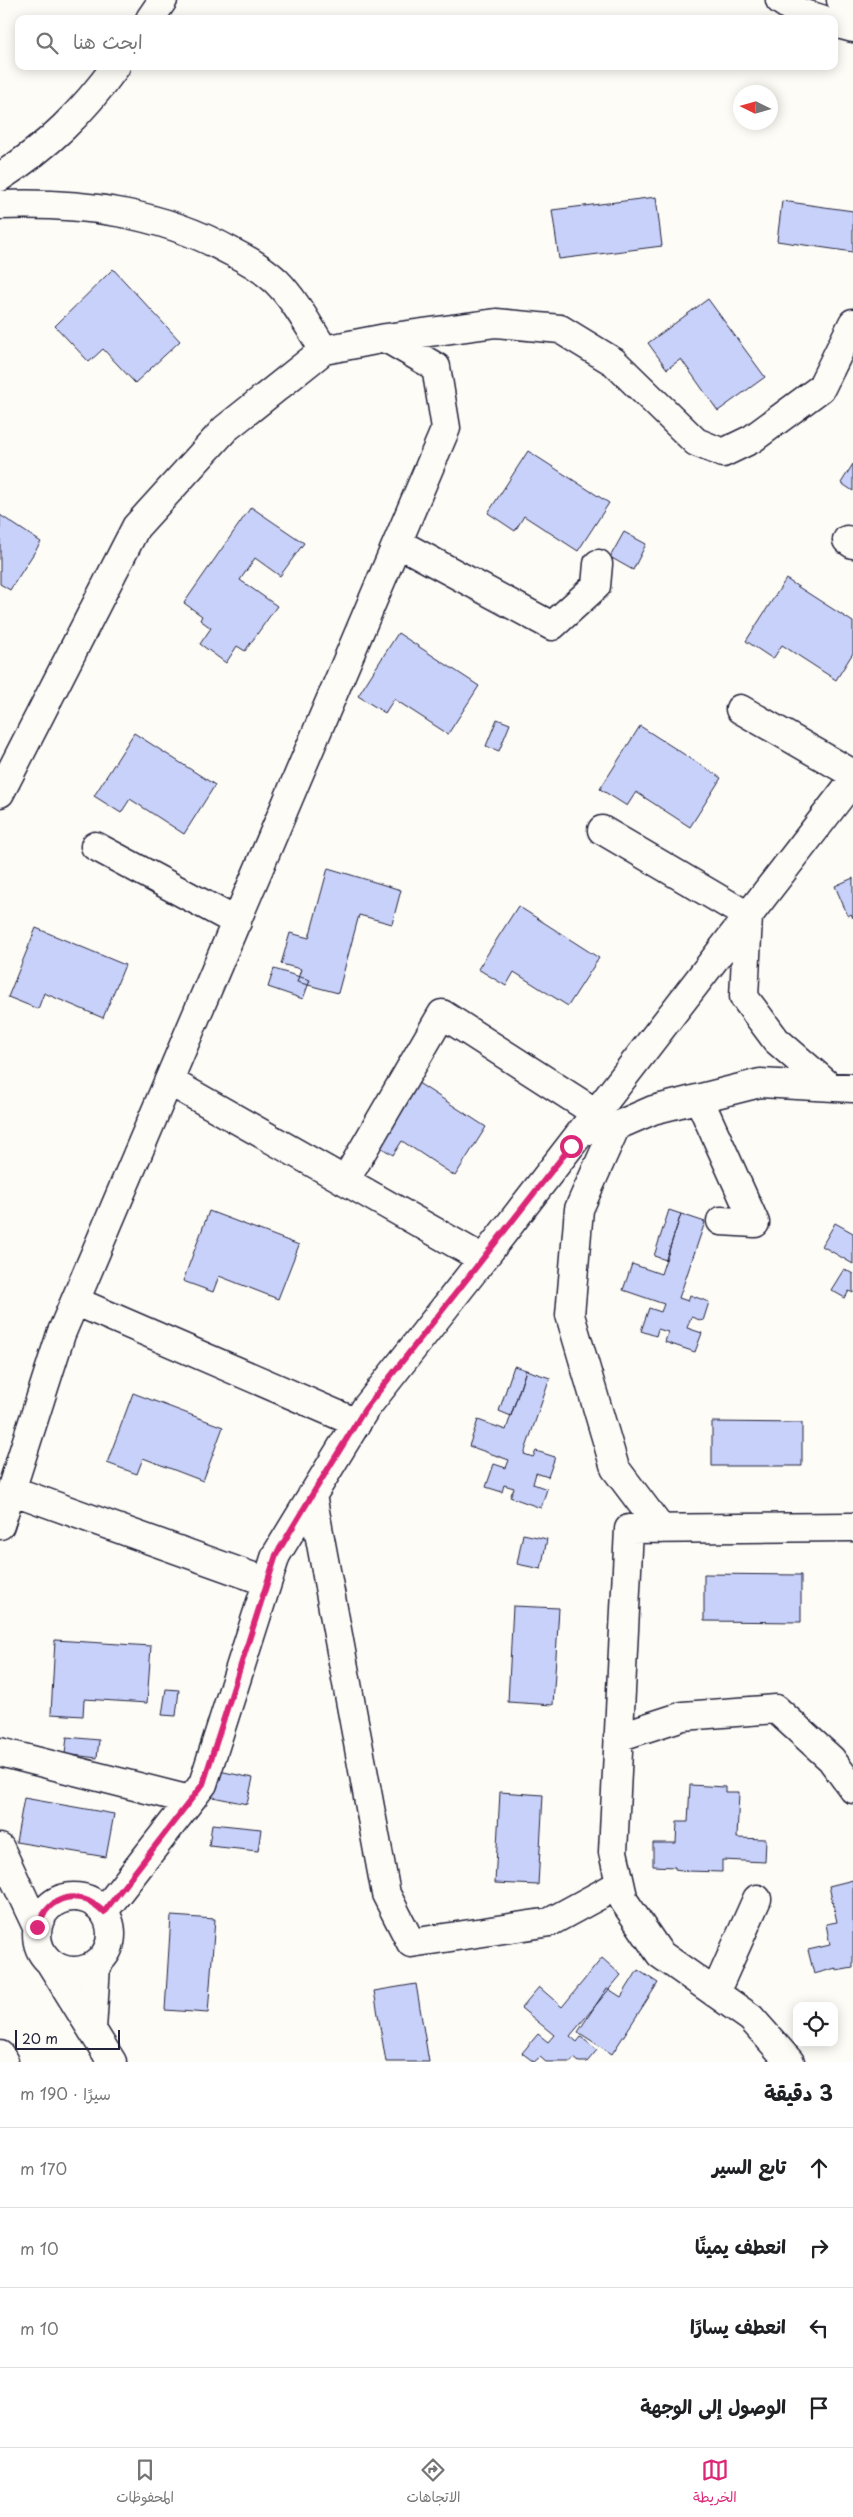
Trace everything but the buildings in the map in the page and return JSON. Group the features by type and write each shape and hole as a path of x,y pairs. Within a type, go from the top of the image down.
{"street":[{"path":"153,15 162,0"},
{"path":"780,0 798,12 808,15"},
{"path":"842,0 853,13"},
{"path":"838,24 853,28"},
{"path":"0,178 29,158 58,134 82,110 113,70"},
{"path":"0,205 86,206 129,213 172,225 212,241 258,266 276,282 292,299 324,350"},
{"path":"0,793 136,527 225,429 324,350 386,338 496,323 560,329 614,362 696,442 723,453 752,439 821,388 853,323"},
{"path":"0,1524 61,1334 446,428 436,367 386,338"},
{"path":"398,543 552,626 596,586 598,564"},
{"path":"740,709 853,774"},
{"path":"104,1912 203,1784 276,1555 356,1423 571,1146 606,1119 748,916 853,780"},
{"path":"602,830 748,916"},
{"path":"95,846 237,922"},
{"path":"748,916 744,997 776,1040 841,1087"},
{"path":"345,1181 442,1014 606,1119 653,1110 760,1083 841,1087"},
{"path":"169,1081 483,1259"},
{"path":"699,1099 755,1222 721,1221"},
{"path":"606,1119 579,1209 570,1315 615,1468 661,1529"},
{"path":"75,1301 356,1423"},
{"path":"11,1490 267,1582"},
{"path":"312,1495 386,1894 411,1943 550,1922 620,1884"},
{"path":"790,2062 751,2018 660,1954 624,1901 613,1852 629,1530 853,1526"},
{"path":"618,1737 683,1716 776,1709 831,1759 853,1789"},
{"path":"0,1752 190,1800"},
{"path":"0,1848 37,1927"},
{"path":"51,1964 61,1970 73,1972 85,1970 96,1964 104,1956 111,1934 109,1922 104,1912 84,1898 72,1897 60,1900 49,1906 41,1915 37,1927 38,1947 51,1964 112,2062"},
{"path":"715,1993 757,1899"},
{"path":"92,2030 96,1964"},
{"path":"0,2055 4,2062"}],"route":[{"path":"37,1927 41,1915 49,1906 60,1900 72,1897 84,1898 95,1903 104,1912 203,1784 276,1555 365,1409 571,1146"}]}
